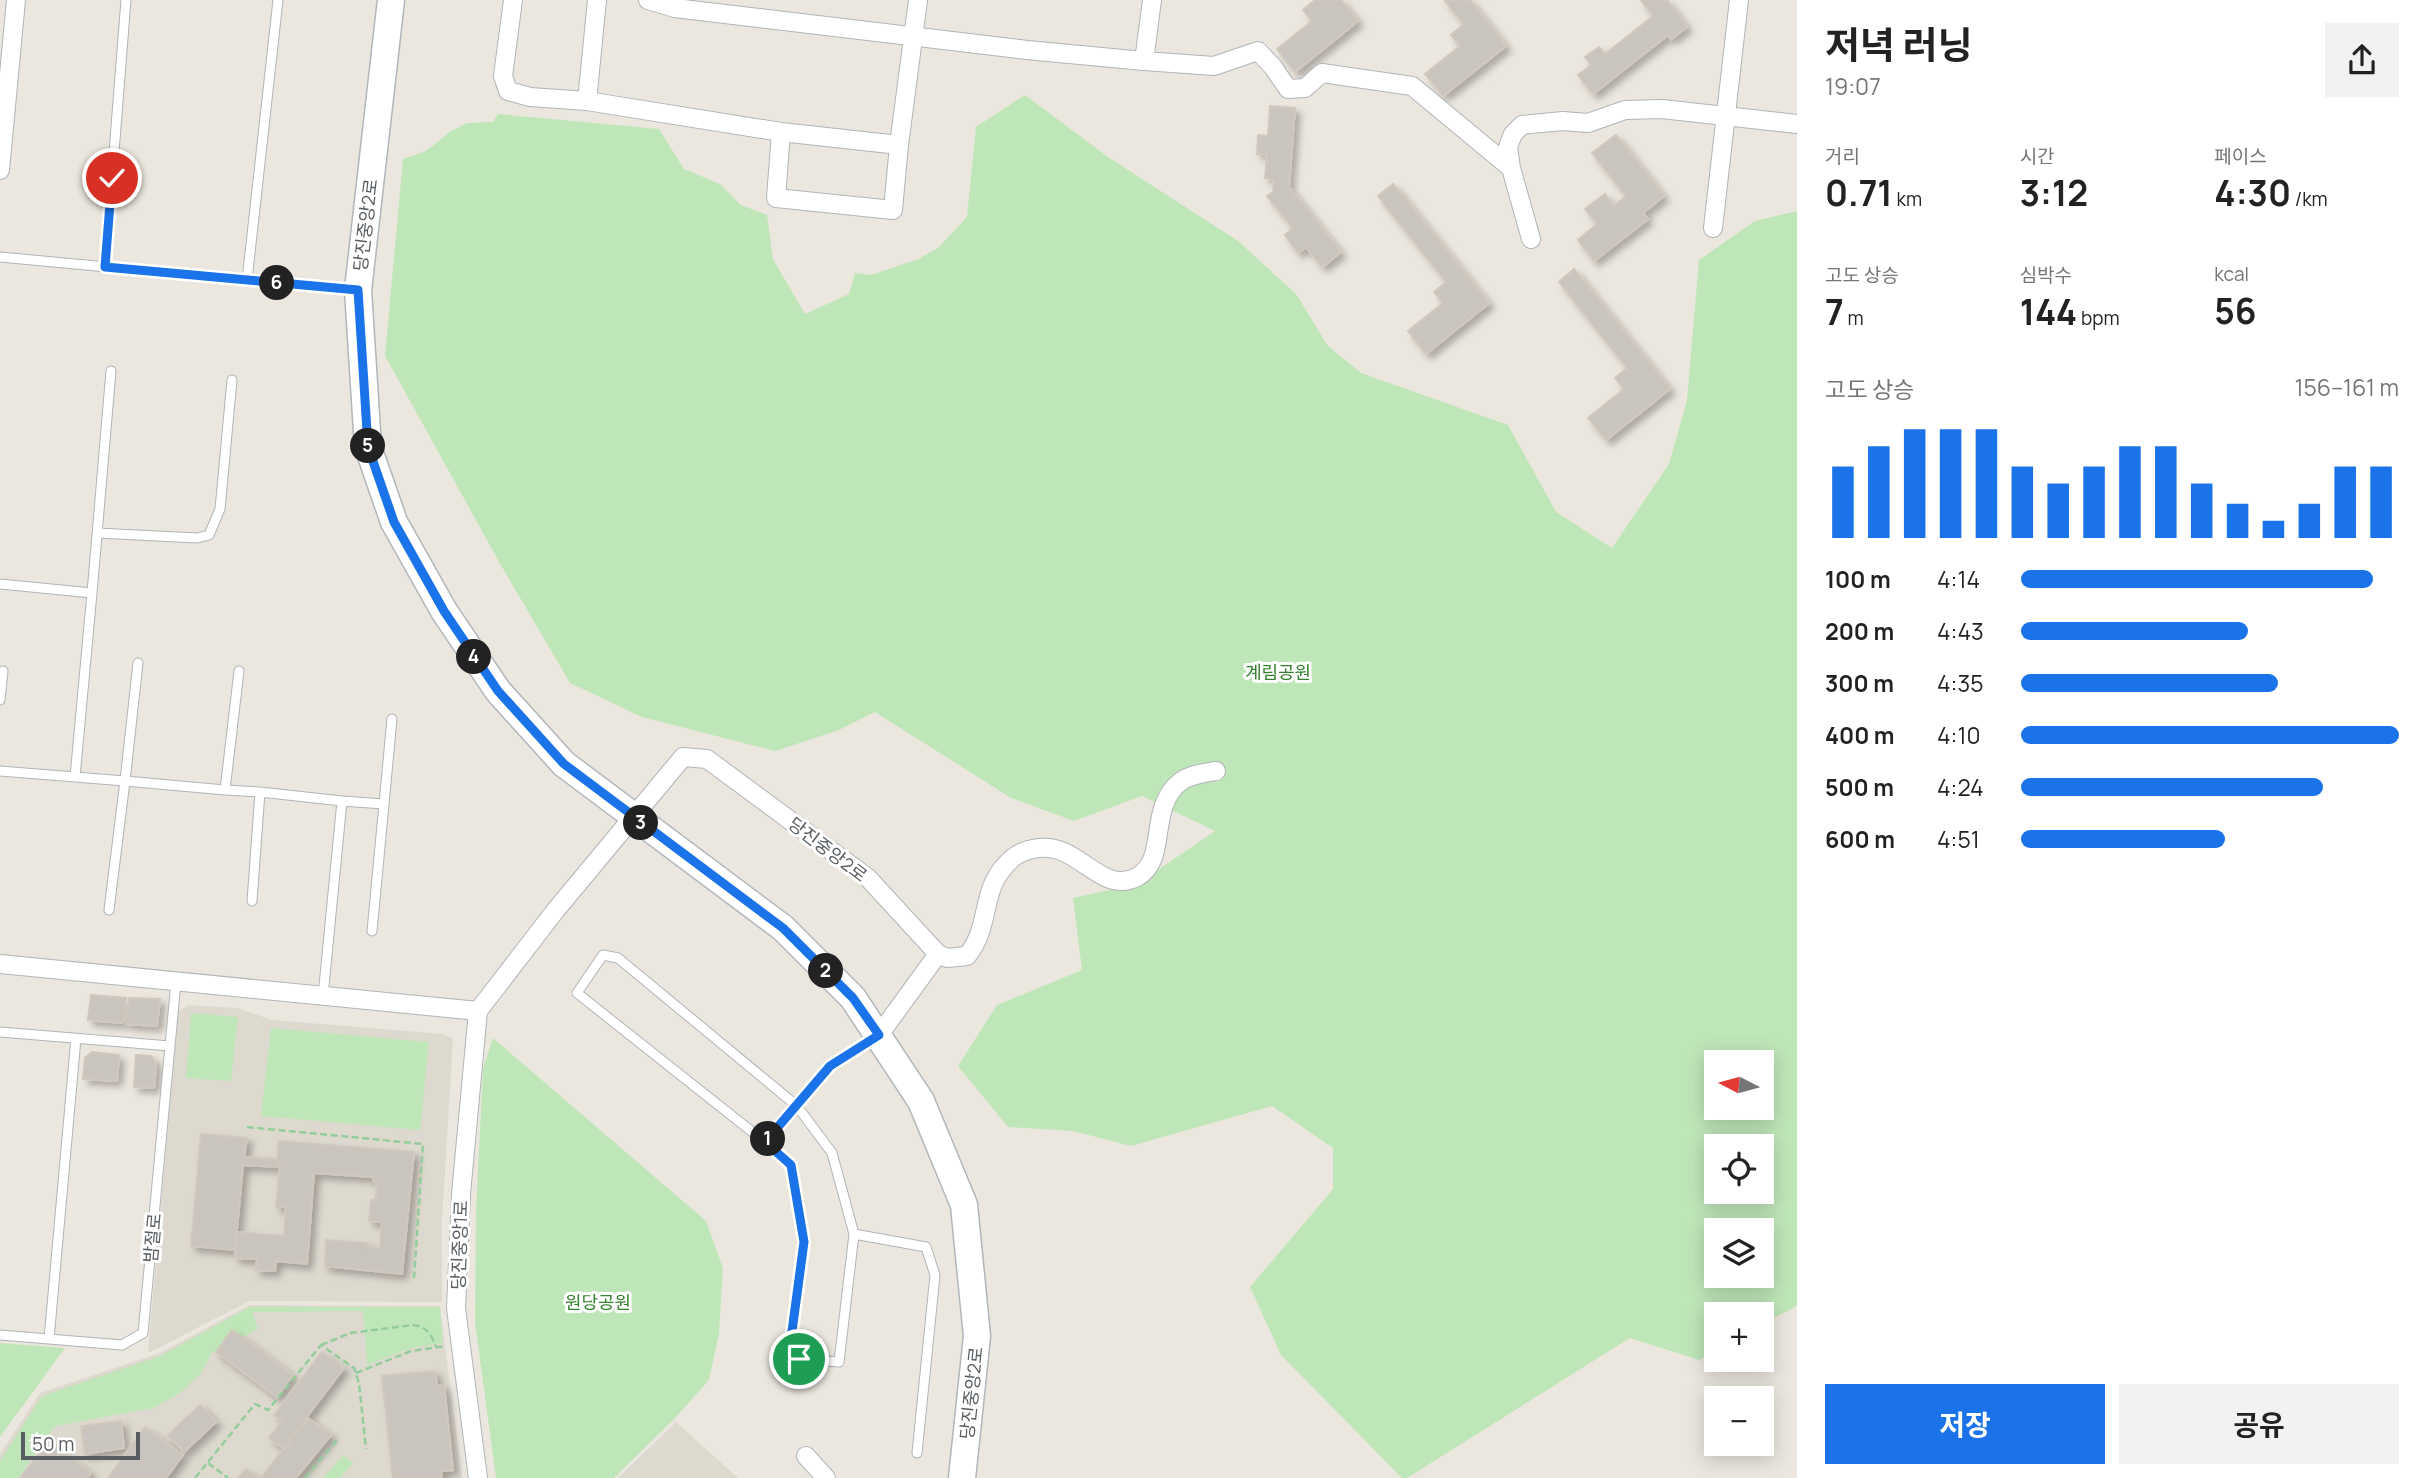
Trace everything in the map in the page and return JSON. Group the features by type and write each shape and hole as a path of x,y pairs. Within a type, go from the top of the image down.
{"street":[{"path":"0,170 16,0"},
{"name":"당진중앙2로","path":"391,0 358,290 368,447 394,522 444,611 498,691 564,764 783,928 853,998 921,1101 964,1205 976,1336 962,1478"},
{"path":"513,0 503,76 508,91 530,97 587,101 781,132 899,145"},
{"path":"587,101 597,0"},
{"path":"648,0 675,8 912,37 1144,61 1214,66 1258,51 1288,89 1305,88 1322,73 1412,86 1511,168"},
{"path":"781,132 776,198 893,210 918,0"},
{"path":"1144,61 1152,0"},
{"path":"1713,228 1739,0"},
{"path":"1531,239 1511,168 1508,147 1513,134 1522,125 1563,121 1588,123 1625,110 1662,109 1797,124"},
{"name":"당진중앙2로","path":"635,818 684,757 707,759 868,878 938,954"},
{"path":"879,1035 938,954 947,958 967,956 977,943 995,877 1017,855 1029,849 1045,847 1064,850 1105,877 1120,881 1138,876 1149,866 1156,853 1158,819 1170,794 1180,782 1195,775 1216,771"},
{"path":"0,964 478,1011 555,911 635,818"},
{"name":"당진중앙1로","path":"478,1011 461,1194 456,1308 478,1478"},
{"path":"806,1455 826,1478"}],"lane":[{"path":"105,267 126,0"},
{"path":"247,280 278,0"},
{"path":"0,257 358,290"},
{"path":"75,777 111,371"},
{"path":"97,533 197,538 209,535 220,509 232,380"},
{"path":"0,584 92,593"},
{"path":"109,909 138,663"},
{"path":"0,700 3,671"},
{"path":"225,790 239,671"},
{"path":"372,931 392,719"},
{"path":"0,771 384,804"},
{"path":"252,901 260,792"},
{"path":"323,996 342,801"},
{"path":"603,955 618,958 797,1106 832,1153 854,1234 839,1362 799,1359 790,1346 804,1242 791,1165 576,993 603,955"},
{"name":"밤절로","path":"0,1335 122,1345 143,1333 176,982"},
{"path":"0,1032 170,1046"},
{"path":"765,1142 830,1066 879,1035"},
{"path":"49,1339 76,1038"},
{"path":"854,1234 926,1247 935,1275 917,1453"}],"path":[{"path":"247,1127 424,1144 414,1278"},
{"path":"195,1478 255,1404 268,1410 321,1345 350,1333 420,1325 431,1335 436,1347"},
{"path":"321,1345 354,1368 366,1450"},
{"path":"356,1373 411,1351 449,1345"},
{"path":"305,1478 337,1440"},
{"path":"207,1463 228,1478"}],"shaded area":[{"path":"188,1005 237,1008 272,1020 443,1034 453,1039 442,1220 442,1302 250,1301 148,1353 178,1012"},
{"path":"249,1305 440,1306 462,1478 0,1478 0,1454 40,1393 160,1353"},
{"path":"676,1422 738,1478 618,1478"}],"green space":[{"name":"계림공원","path":"1025,95 1108,157 1238,241 1296,294 1328,346 1361,373 1508,425 1556,512 1612,548 1669,464 1687,400 1699,260 1755,221 1797,211 1797,1306 1774,1318 1774,1302 1704,1302 1704,1357 1699,1360 1630,1338 1407,1478 1402,1478 1281,1355 1250,1287 1333,1189 1333,1148 1272,1106 1131,1146 1073,1131 1008,1127 958,1066 997,1005 1082,970 1073,898 1126,886 1158,870 1215,831 1142,796 1074,821 1011,798 875,712 839,730 775,751 642,717 570,683 385,356 403,159 426,151 451,131 467,123 493,122 498,114 659,129 684,169 720,184 741,205 767,215 773,259 805,314 849,294 855,273 871,275 918,259 938,248 967,217 976,127"},
{"path":"191,1013 238,1017 231,1081 186,1078"},
{"path":"271,1028 429,1042 420,1130 261,1116"},
{"name":"원당공원","path":"493,1038 706,1221 723,1268 719,1334 709,1380 614,1478 496,1478 475,1323 476,1210 483,1069"},
{"path":"250,1307 440,1307 443,1343 411,1348 367,1365 363,1311 252,1312 258,1329 212,1353 201,1373 181,1392 154,1408 55,1426 18,1478 0,1478 0,1461 42,1396 160,1356"},
{"path":"0,1343 65,1348 0,1437"},
{"path":"343,1455 353,1463 340,1478 323,1478"}],"building":[{"path":"1315,0 1341,0 1358,21 1295,72 1277,49 1312,21 1303,10"},
{"path":"1444,0 1470,0 1506,46 1443,96 1425,74 1460,46 1451,35 1464,24"},
{"path":"1641,0 1667,0 1687,27 1671,39 1668,35 1593,94 1578,75 1591,65 1585,57 1599,47 1605,54 1653,16"},
{"path":"1270,106 1295,108 1289,187 1341,252 1322,267 1306,247 1298,253 1285,235 1293,228 1267,196 1273,192 1274,179 1265,178 1267,154 1257,154 1258,135 1268,136"},
{"path":"1616,135 1664,196 1643,213 1648,219 1594,261 1578,240 1597,224 1585,209 1605,194 1614,206 1626,196 1592,153"},
{"path":"1393,184 1489,303 1426,354 1408,331 1443,303 1434,292 1446,282 1378,196"},
{"path":"1574,269 1670,389 1606,440 1588,418 1624,389 1615,378 1627,368 1559,282"},
{"path":"91,995 126,998 123,1023 88,1020"},
{"path":"129,998 160,999 157,1026 126,1024"},
{"path":"92,1052 119,1055 117,1081 83,1079 85,1058"},
{"path":"136,1055 151,1056 156,1064 154,1088 134,1087"},
{"path":"201,1134 247,1138 244,1157 277,1159 280,1163 280,1167 243,1165 235,1250 191,1246"},
{"path":"279,1141 414,1152 402,1274 325,1266 326,1240 367,1243 368,1247 380,1248 382,1222 369,1221 371,1200 376,1199 377,1182 373,1181 373,1177 314,1173 307,1264 276,1261 275,1271 256,1270 257,1259 235,1258 236,1232 284,1236 286,1207 276,1207 280,1167 277,1162"},
{"path":"232,1330 293,1375 277,1397 216,1352"},
{"path":"322,1352 344,1368 283,1448 269,1438 282,1421 274,1415"},
{"path":"435,1371 437,1385 444,1385 453,1470 441,1471 442,1478 393,1478 382,1376"},
{"path":"200,1405 216,1422 184,1452 168,1435"},
{"path":"308,1418 331,1435 296,1478 261,1478"},
{"path":"121,1421 124,1448 85,1454 81,1426"},
{"path":"145,1427 183,1455 166,1478 108,1478"},
{"path":"49,1441 91,1473 87,1478 20,1478"},
{"path":"246,1469 258,1478 238,1478"}],"route":[{"path":"112,178 105,267 358,290 368,447 394,522 444,611 498,691 564,764 783,928 853,998 879,1035 830,1066 765,1142 791,1165 804,1242 790,1346 799,1359"}]}
